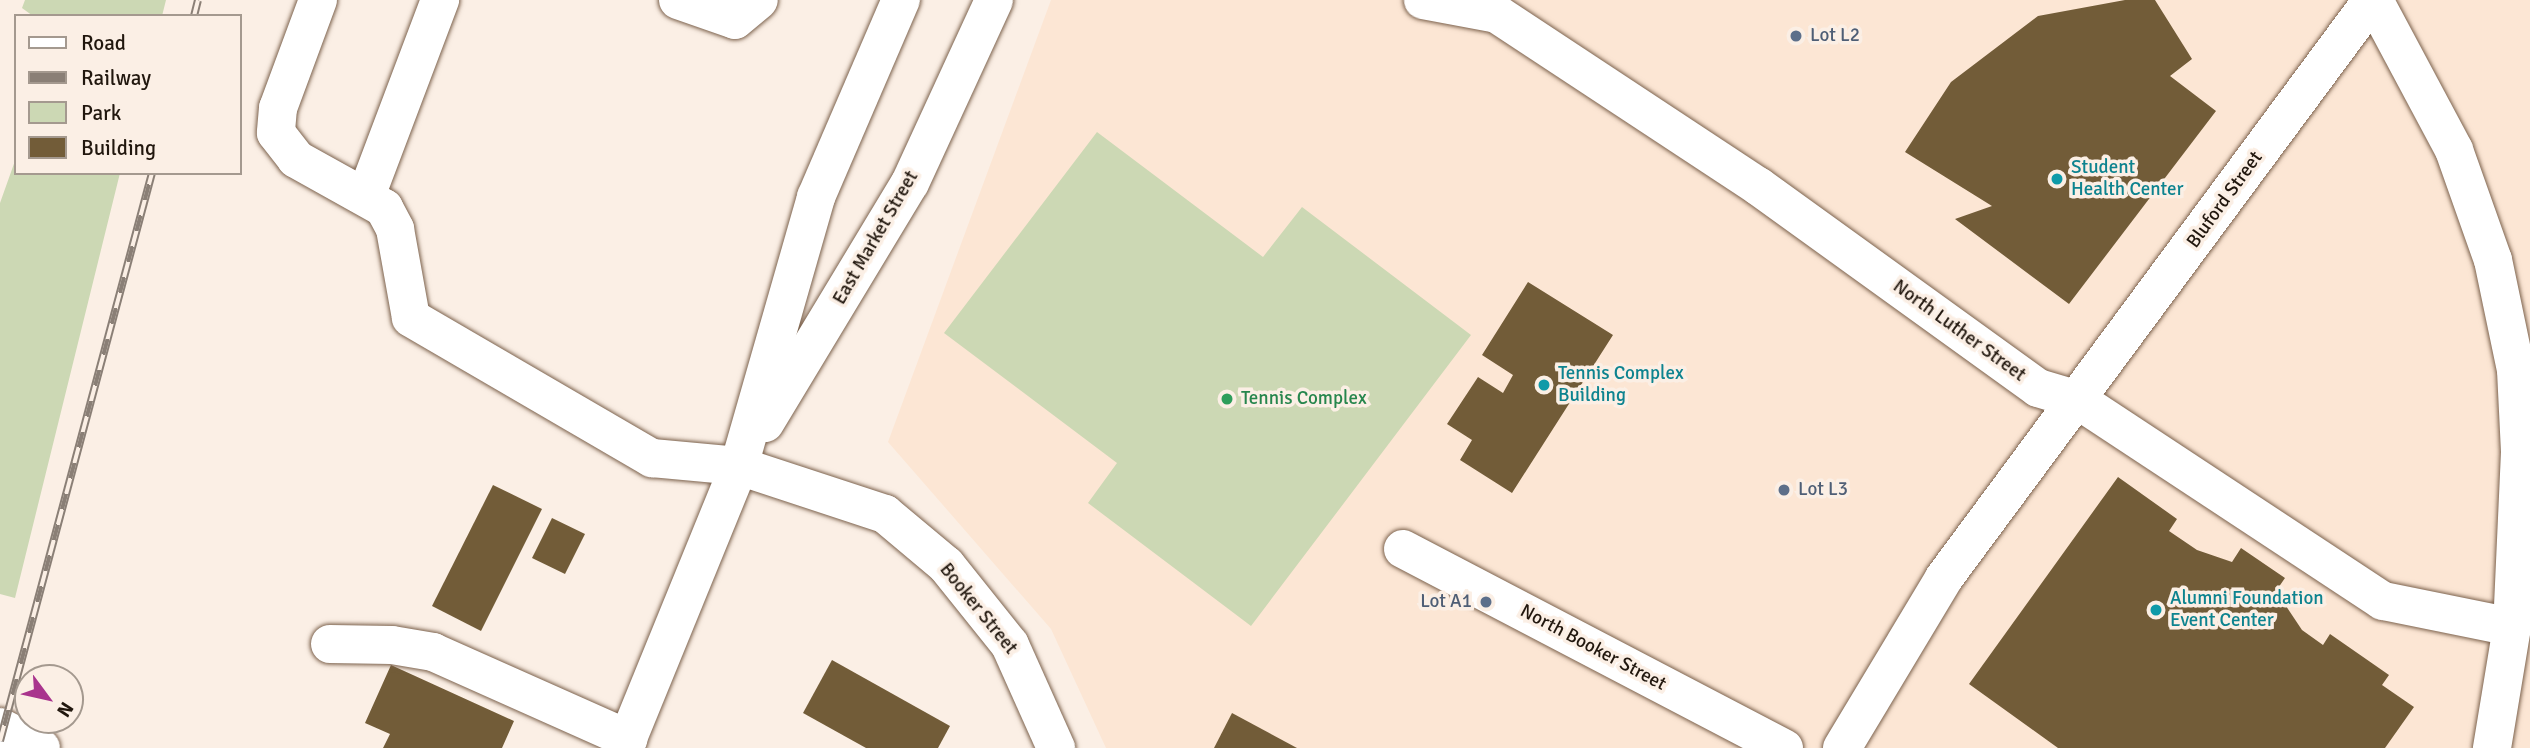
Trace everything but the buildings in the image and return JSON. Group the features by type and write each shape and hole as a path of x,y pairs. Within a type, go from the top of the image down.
{"main road":[{"path":"318,0 278,108 276,133 296,159 366,196 440,0"},
{"path":"678,0 735,20 758,0"},
{"name":"East Market Street","path":"739,466 910,183 994,0"},
{"name":"North Luther Street","path":"1423,0 1497,14 1758,186 2038,388 2078,400 2382,601 2512,627"},
{"path":"2373,0 2454,150 2493,260 2516,370 2520,452 2512,627 2492,748"},
{"name":"Bluford Street","path":"1842,748 1944,578 2373,0"},
{"name":"East Market Street","path":"626,744 739,466 816,197 896,2"},
{"name":"Booker Street","path":"366,196 384,208 395,229 411,318 652,458 739,466 885,514 946,565 1010,645 1056,748"},
{"name":"North Booker Street","path":"1403,549 1784,748"},
{"path":"330,644 392,645 433,652 626,744"},
{"path":"0,727 41,748"}],"shaded area":[{"path":"1051,0 2530,0 2530,748 1106,748 1051,629 888,442"}],"green space":[{"path":"25,0 166,0 162,14 30,14 22,8"},
{"name":"Tennis Complex","path":"1097,132 1263,257 1302,207 1471,335 1251,626 1088,503 1117,463 944,333"},
{"path":"14,164 14,175 120,175 15,598 0,594 0,203"}],"railway":[{"path":"194,14 198,0"},
{"path":"0,741 151,175"}],"place":[{"name":"Lot L2","path":"1796,36"},
{"name":"Student Health Center","path":"2057,179"},
{"name":"Tennis Complex Building","path":"1544,385"},
{"name":"Tennis Complex","path":"1227,399"},
{"name":"Lot L3","path":"1784,490"},
{"name":"Lot A1","path":"1486,602"},
{"name":"Alumni Foundation Event Center","path":"2156,610"}]}
